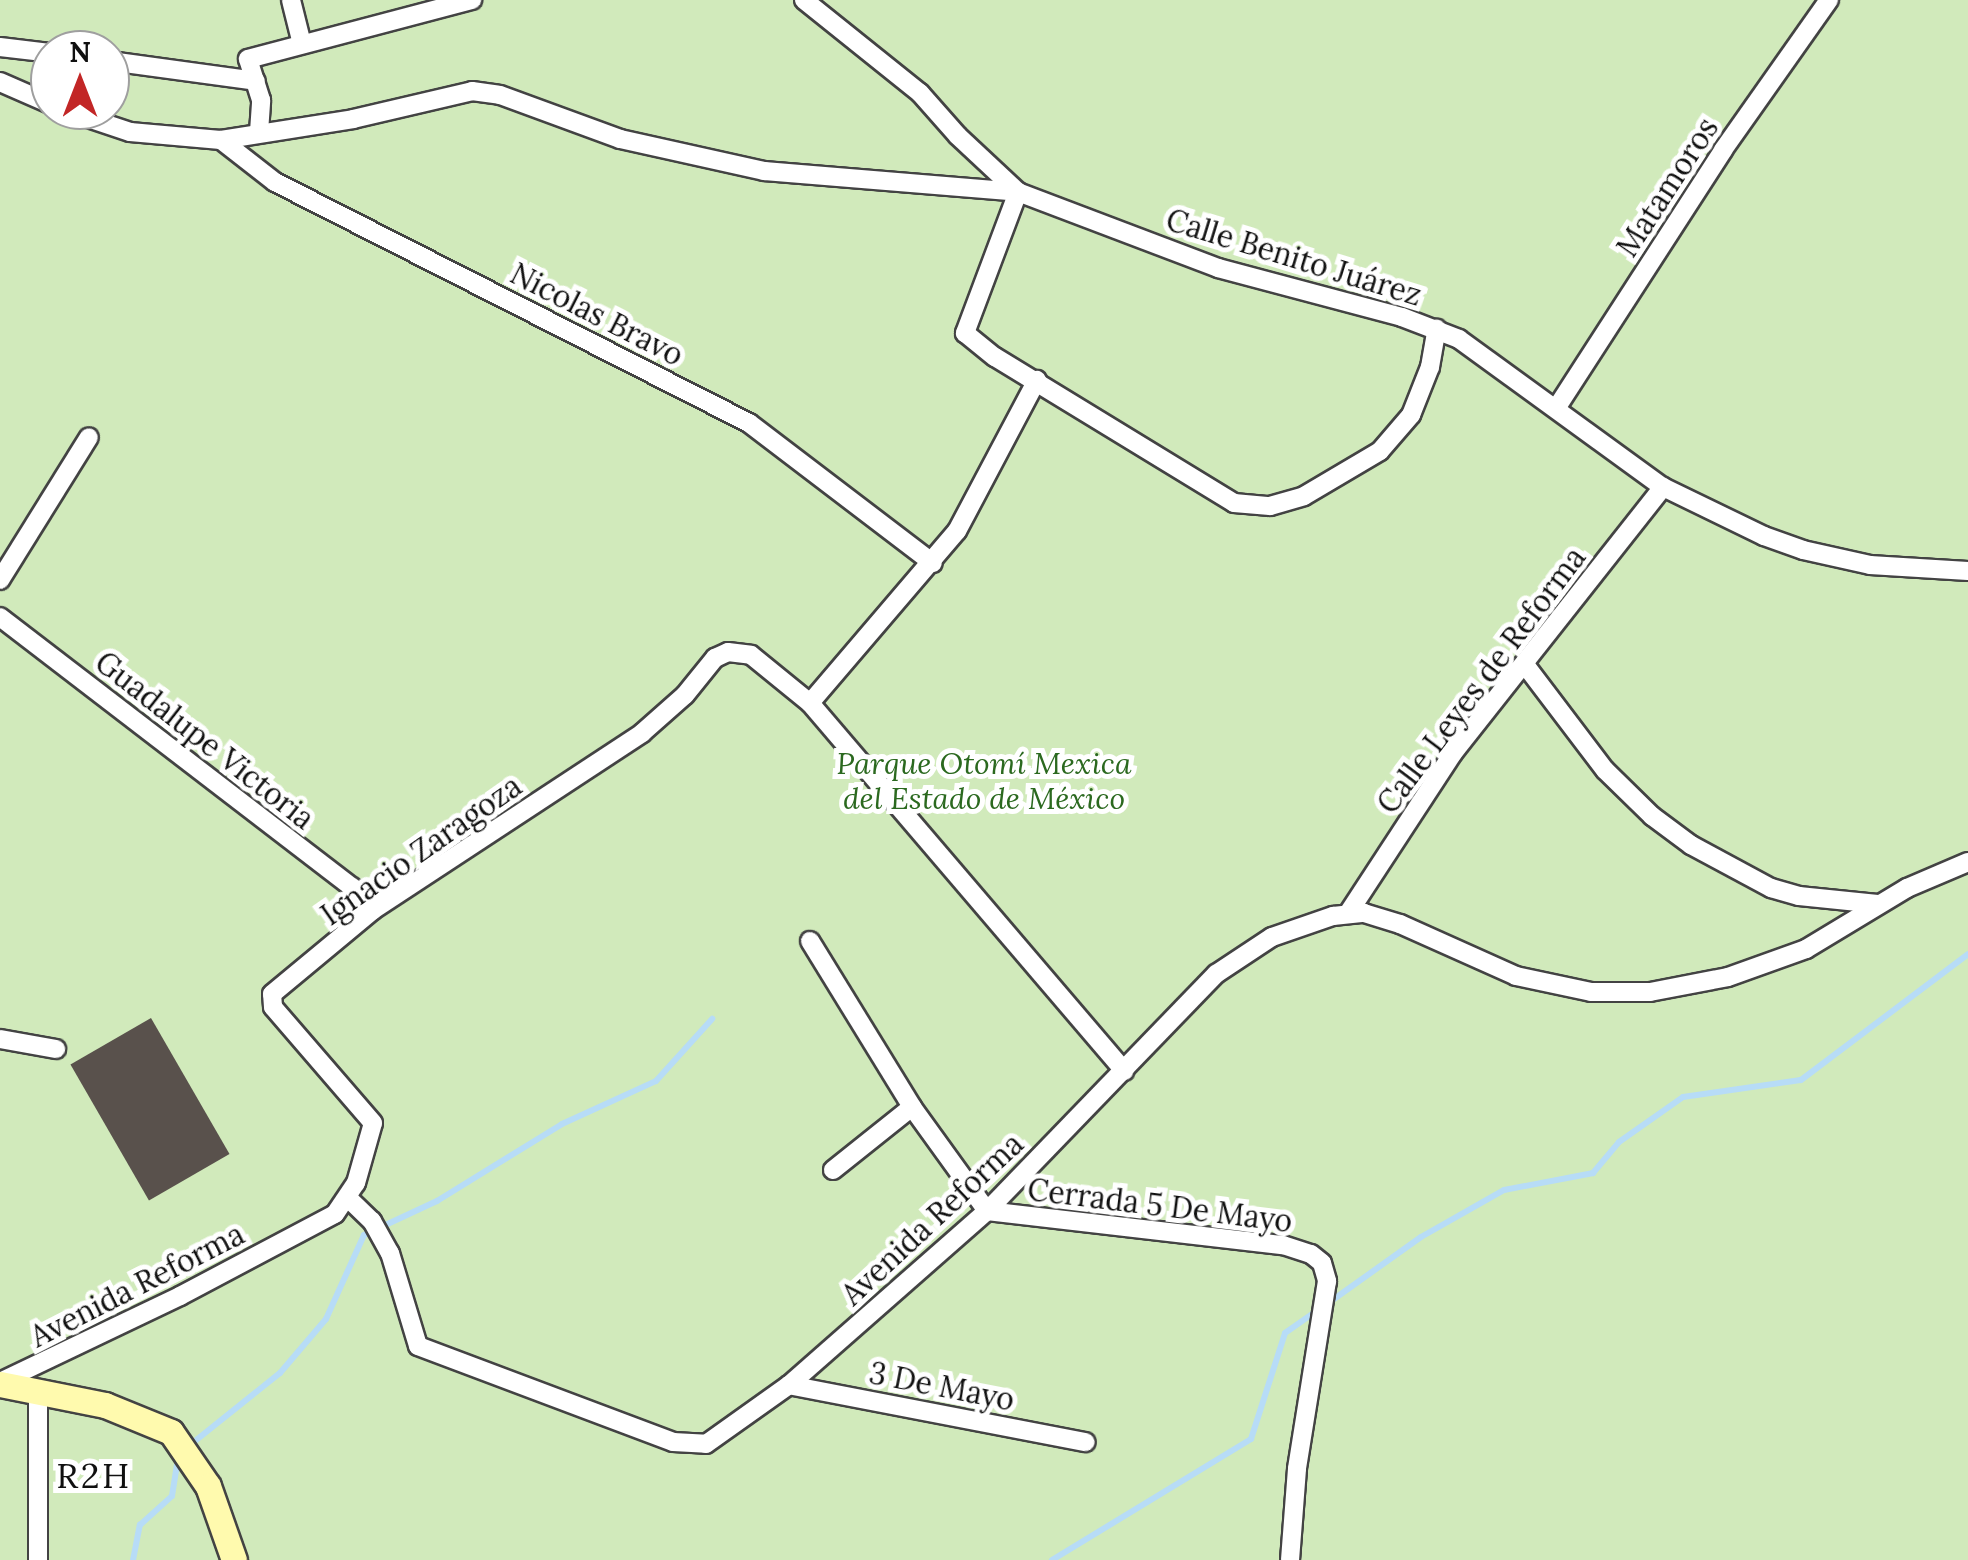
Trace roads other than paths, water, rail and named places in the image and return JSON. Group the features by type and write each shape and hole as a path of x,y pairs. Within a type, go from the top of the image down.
{"main road":[{"path":"0,1383 105,1405 171,1432 195,1462 234,1560"}],"street":[{"path":"292,0 302,44"},
{"path":"124,130 220,140 259,132 261,100 248,59 472,0"},
{"path":"804,0 920,93 958,136 1018,192 964,333 1215,494 1234,503 1270,506 1328,484 1398,435 1421,394 1437,329"},
{"name":"Matamoros","path":"1557,407 1723,150 1828,0"},
{"path":"0,47 30,51"},
{"path":"130,64 256,81"},
{"path":"0,82 30,95"},
{"name":"Calle Benito Juárez","path":"259,132 353,119 472,92 500,95 620,140 764,171 1018,192 1218,268 1437,329 1481,352 1662,486 1714,514 1803,550 1870,564 1968,571"},
{"name":"Nicolas Bravo","path":"220,140 276,182 748,423 933,562"},
{"path":"1037,380 957,532 810,702 1124,1072"},
{"path":"0,580 89,436"},
{"name":"Calle Leyes de Reforma","path":"1350,912 1453,753 1526,666 1662,486"},
{"name":"Guadalupe Victoria","path":"0,616 352,887 373,910"},
{"name":"Ignacio Zaragoza","path":"349,1199 370,1146 372,1123 273,1007 272,994 373,910 642,733 685,695 714,658 736,650 751,654 810,702"},
{"path":"1526,666 1605,770 1652,816 1692,846 1771,888 1799,896 1878,904"},
{"path":"1350,912 1400,924 1516,976 1591,992 1624,993 1697,984 1768,964 1830,936 1878,904 1968,862"},
{"name":"Avenida Reforma","path":"0,1383 180,1296 335,1214 349,1199 372,1220 390,1253 418,1346 673,1442 706,1444 788,1384 987,1211 1237,957 1272,937 1350,912"},
{"name":"Cerrada 5 De Mayo","path":"810,940 912,1106 987,1211 1283,1245 1318,1258 1327,1281 1297,1469 1290,1560"},
{"path":"0,1039 56,1049"},
{"path":"833,1170 912,1106"},
{"name":"3 De Mayo","path":"788,1384 1086,1442"},
{"path":"38,1394 38,1560"}],"waterway":[{"path":"1327,1304 1421,1237 1504,1190 1593,1173 1619,1142 1683,1097 1801,1080 1968,954"},
{"path":"190,1445 280,1373 326,1319 364,1235 437,1201 562,1124 656,1081 712,1019"},
{"path":"1052,1560 1251,1439 1285,1333 1317,1311"},
{"path":"133,1560 140,1525 172,1496 178,1457"}],"district":[{"name":"R2H","path":"94,1476"}],"park label":[{"name":"Parque Otomí Mexica del Estado de México","path":"984,780"}]}
